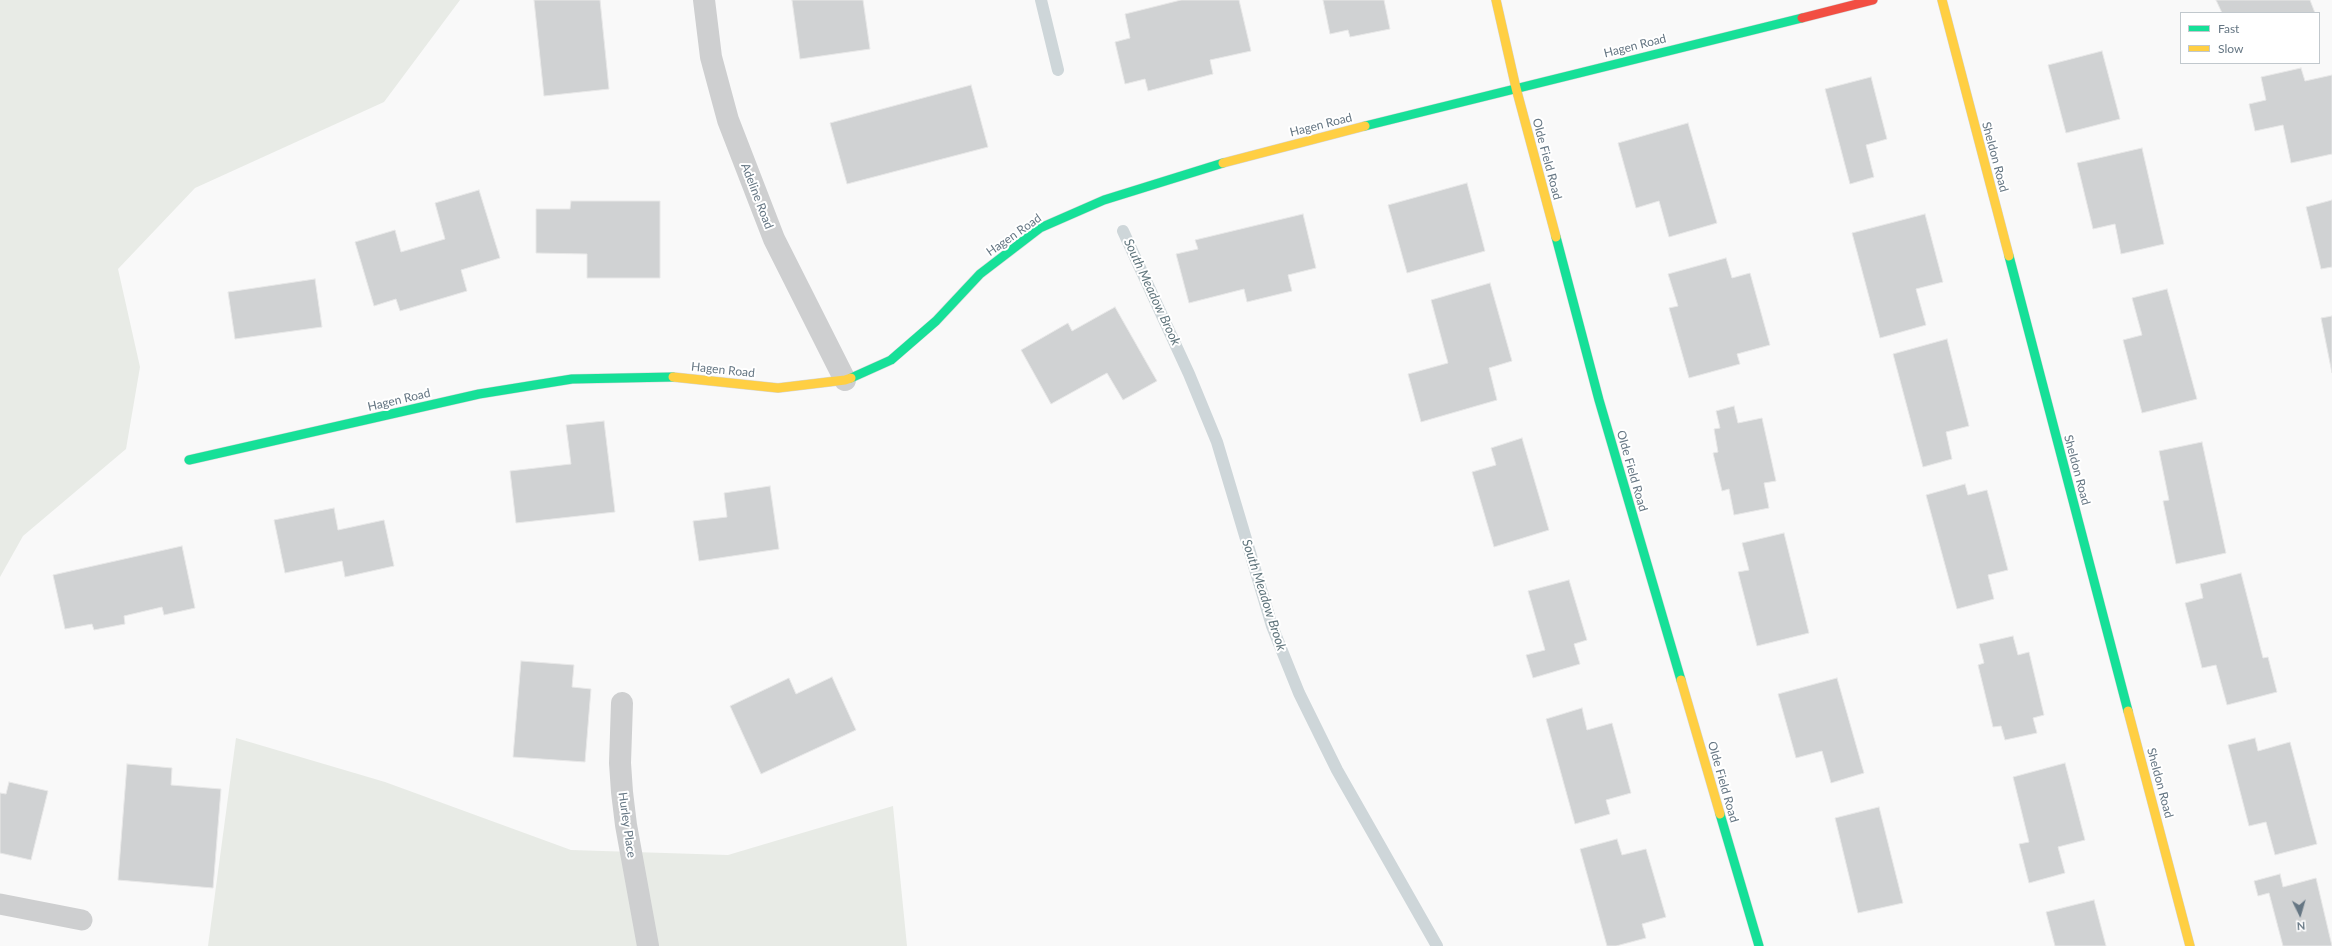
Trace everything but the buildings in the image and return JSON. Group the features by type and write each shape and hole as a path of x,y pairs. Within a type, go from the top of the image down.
{"street":[{"name":"Adeline Road","path":"704,0 711,57 728,120 774,239 845,380"},
{"name":"Olde Field Road","path":"1496,0 1516,88 1599,400 1759,946"},
{"name":"Hagen Road","path":"189,460 480,394 572,379 665,376 778,388 845,380 891,360 936,321 980,274 1040,228 1104,200 1246,156 1873,0"},
{"name":"Sheldon Road","path":"1942,0 2190,946"},
{"name":"Hurley Place","path":"622,703 620,763 622,792 626,825 648,946"}],"lane":[{"path":"0,904 82,920"}],"shaded area":[{"path":"0,0 460,0 384,102 195,188 118,269 140,367 126,449 23,536 0,577"},
{"path":"236,738 385,782 571,850 728,855 893,806 907,946 208,946"}],"waterway":[{"name":"South Meadow Brook","path":"1041,0 1058,70"},
{"name":"South Meadow Brook","path":"1123,231 1189,374 1217,442 1272,626 1299,693 1337,770 1437,946"}],"traffic: fast":[{"path":"1365,126 1802,18"},
{"path":"851,378 891,360 936,321 980,274 1040,228 1104,200 1223,163"},
{"path":"1556,237 1599,400 1681,680"},
{"path":"2009,256 2128,711"},
{"path":"189,460 479,394 572,379 673,377"},
{"path":"1720,814 1759,946"}],"traffic: slow":[{"path":"1496,0 1516,88 1556,237"},
{"path":"1942,0 2009,256"},
{"path":"1223,163 1365,126"},
{"path":"673,377 778,388 851,378"},
{"path":"1681,680 1720,814"},
{"path":"2128,711 2190,946"}],"traffic: jam":[{"path":"1802,18 1873,0"}]}
